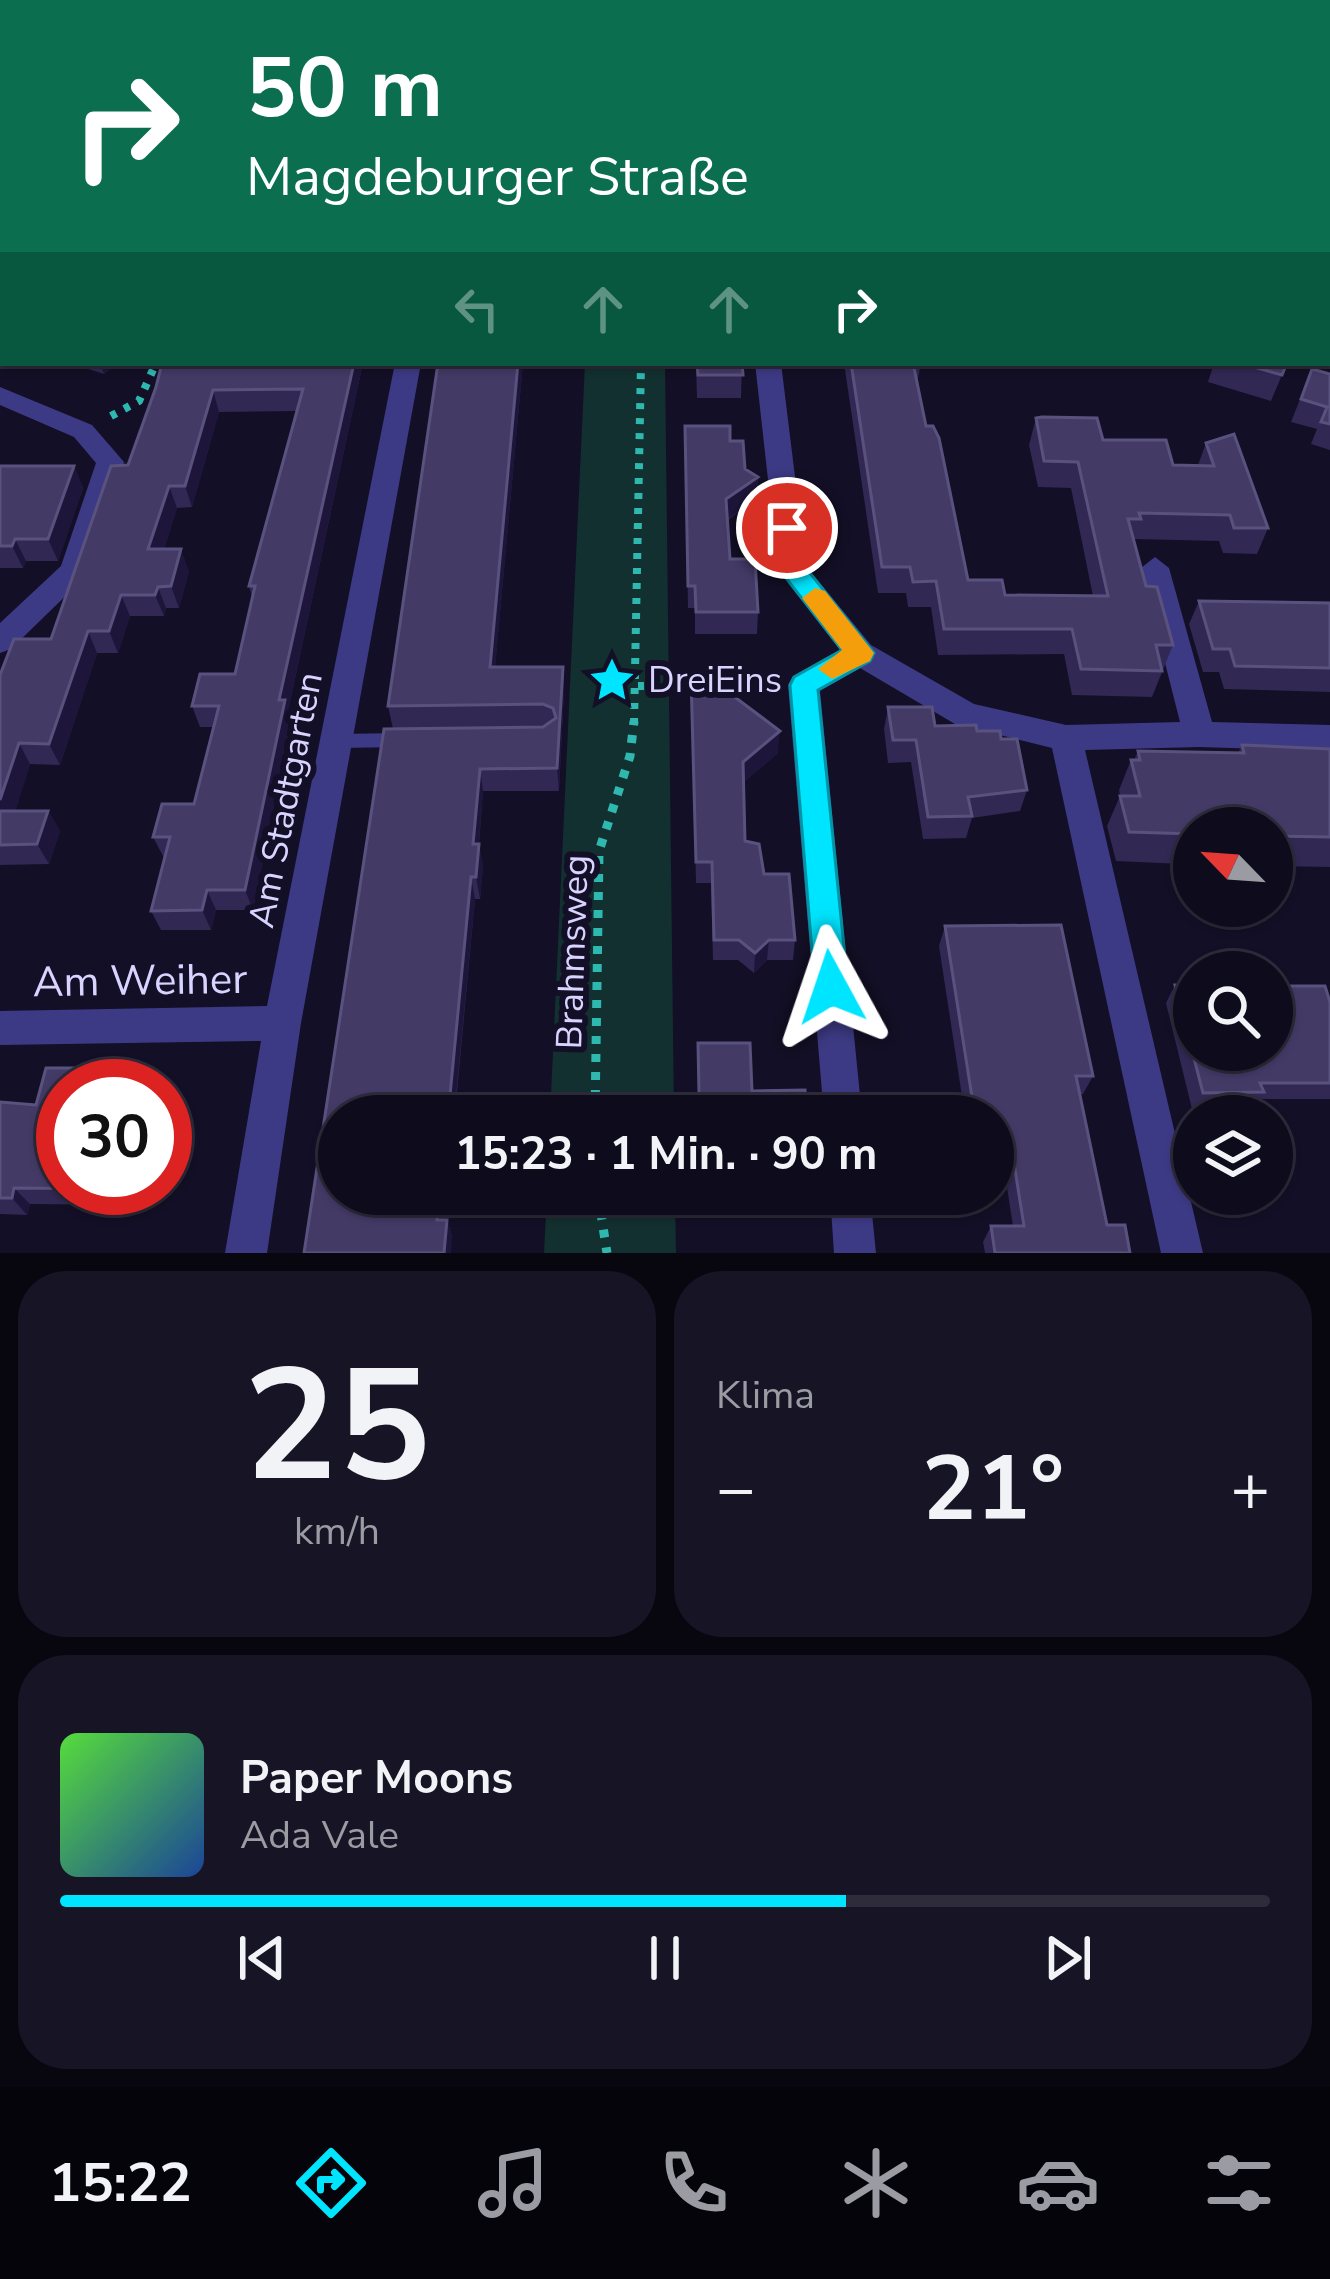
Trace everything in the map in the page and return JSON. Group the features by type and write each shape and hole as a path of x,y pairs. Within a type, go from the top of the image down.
{"street":[{"name":"Am Stadtgarten","path":"246,1253 282,1023 407,366"},
{"path":"768,366 792,569 860,653 966,715 1066,738 1198,734 1330,738"},
{"path":"0,395 82,431 110,462 74,571 0,641"},
{"path":"1155,568 1198,734"},
{"path":"841,1095 804,685 860,653"},
{"path":"1066,738 1182,1253"},
{"name":"Am Weiher","path":"0,1028 282,1023"},
{"path":"852,1215 855,1253"}],"lane":[{"path":"338,741 430,740"}],"path":[{"path":"82,431 139,401 155,366"},
{"name":"Brahmsweg","path":"595,1095 599,851 630,756 638,686 641,366"},
{"path":"638,686 804,685"},
{"path":"602,1215 608,1253"}],"green space":[{"path":"585,366 665,366 674,1095 551,1095"},
{"path":"546,1215 675,1215 676,1253 544,1253"}],"building":[{"path":"161,366 353,366 279,700 285,700 245,890 207,890 202,910 151,911 170,837 153,837 162,804 194,804 219,706 192,706 200,674 235,674 255,586 249,586 303,389 213,390 185,486 169,486 148,549 181,549 171,586 158,587 155,595 121,595 109,631 88,631 49,744 19,743 0,800 0,675 14,639 51,639 111,466 128,465"},
{"path":"438,366 518,366 490,667 563,667 557,768 480,769 473,844 479,844 476,877 471,877 450,1095 328,1095 384,729 543,727 556,718 553,708 543,704 388,706"},
{"path":"697,366 742,366 743,375 698,375"},
{"path":"851,366 914,366 926,426 933,426 939,438 968,580 1002,580 1005,595 1108,596 1078,462 1044,461 1036,418 1097,418 1103,440 1166,440 1173,465 1214,466 1206,443 1234,434 1268,528 1234,528 1230,515 1139,513 1141,519 1128,519 1146,586 1157,587 1173,645 1156,645 1162,671 1081,669 1072,629 944,629 936,581 913,582 910,567 882,567"},
{"path":"1250,366 1286,366 1282,375"},
{"path":"1312,369 1330,374 1330,424 1321,422 1327,407 1301,399"},
{"path":"685,426 730,426 730,441 743,441 745,469 758,477 726,499 730,559 755,559 758,612 696,612 695,586 688,586"},
{"path":"0,466 74,466 48,539 15,539 12,546 0,546"},
{"path":"1199,601 1330,603 1330,668 1235,666 1230,649 1213,649"},
{"path":"691,676 731,676 732,695 780,731 743,762 745,841 759,844 764,874 789,874 795,940 769,940 755,953 739,940 714,940 712,862 696,862"},
{"path":"888,707 932,707 935,726 976,725 977,731 1000,731 1001,739 1017,739 1027,790 968,797 972,816 928,817 916,740 893,740"},
{"path":"1242,745 1330,749 1330,837 1293,836 1293,807 1173,807 1173,833 1129,832 1120,796 1140,796 1131,760 1140,760 1138,751 1244,753"},
{"path":"0,811 48,811 37,844 0,845"},
{"path":"1061,925 1093,1076 1076,1076 1107,1225 1125,1225 1130,1253 995,1253 991,1226 1024,1226 1014,1163 1014,1095 972,1095 945,926"},
{"path":"1293,986 1325,986 1330,1002 1330,1083 1260,1083 1264,1092 1203,1093 1197,1071 1293,1071"},
{"path":"698,1043 750,1043 752,1091 805,1090 805,1095 728,1095 699,1094"},
{"path":"0,1102 36,1105 36,1188 14,1188 12,1198 0,1198"},
{"path":"318,1161 318,1215 438,1215 437,1220 447,1220 444,1253 304,1253"}],"slow traffic":[{"path":"815,598 860,653 832,669"}],"place":[{"name":"DreiEins","path":"612,680"}],"route":[{"path":"787,528 792,569 860,653 804,685 831,987"}]}
